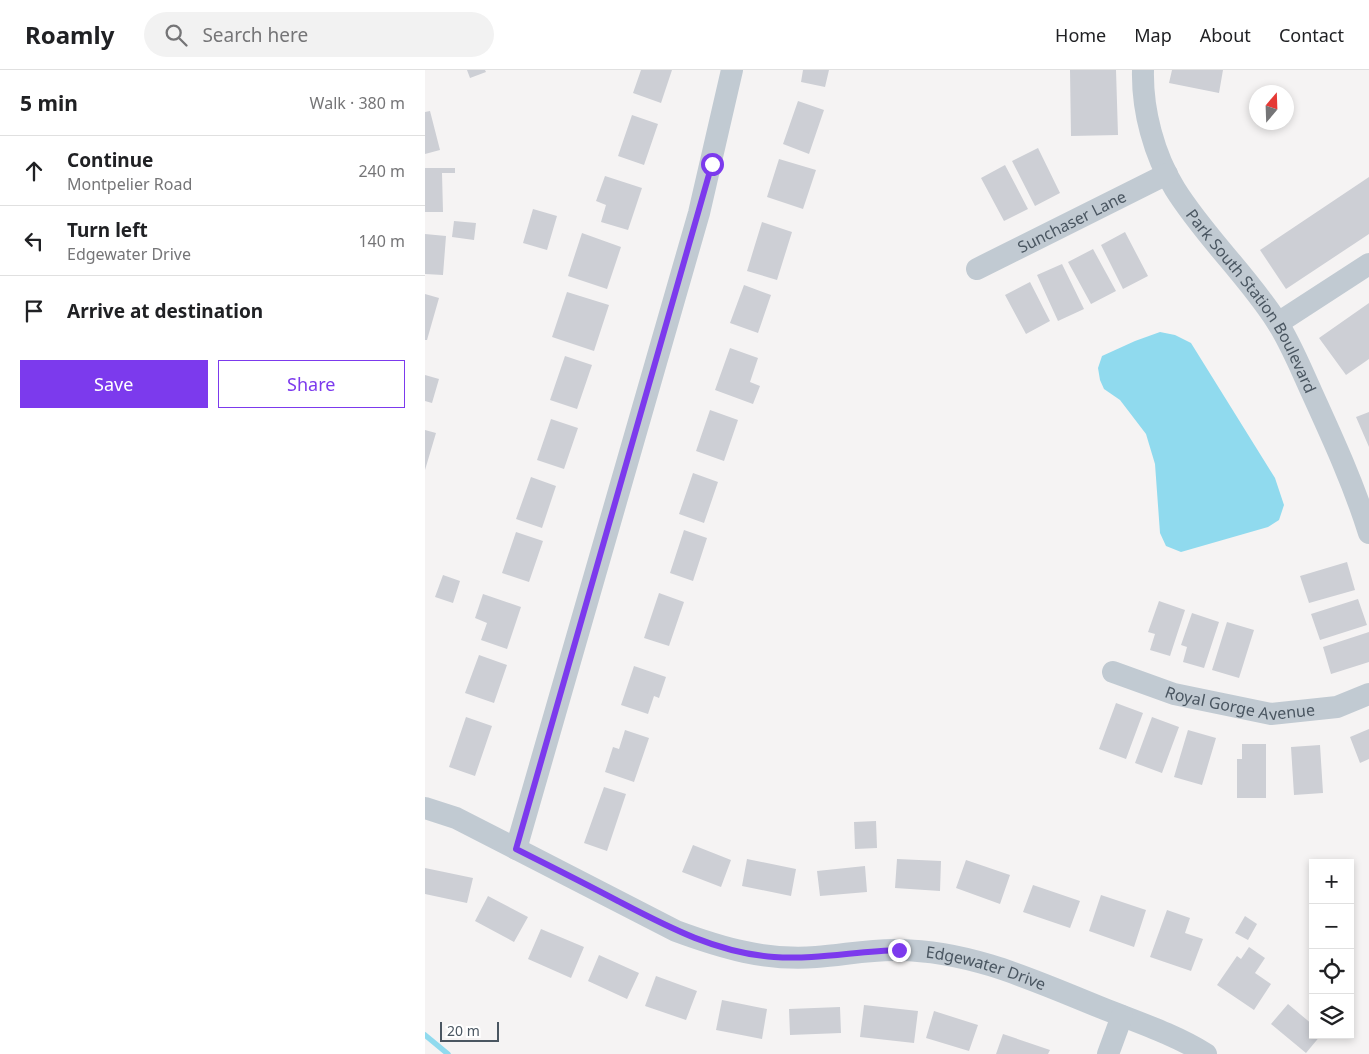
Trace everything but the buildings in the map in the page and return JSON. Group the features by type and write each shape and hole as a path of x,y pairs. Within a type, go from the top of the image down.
{"street":[{"path":"516,849 699,213 712,164 732,70"},
{"name":"Park South Station Boulevard","path":"1143,70 1147,114 1155,146 1167,174 1192,214 1254,289 1277,322 1363,490 1369,533"},
{"name":"Sunchaser Lane","path":"977,269 1167,174"},
{"path":"1277,322 1369,264"},
{"name":"Royal Gorge Avenue","path":"1113,672 1174,694 1271,714 1337,707 1369,694"},
{"name":"Edgewater Drive","path":"425,808 456,818 676,931 733,951 773,957 814,957 899,950 941,953 981,961 1163,1032 1206,1054"},
{"path":"1107,1054 1122,1016"}],"water":[{"path":"1160,332 1175,335 1191,343 1275,478 1284,505 1279,520 1268,527 1181,552 1166,546 1160,533 1155,464 1146,434 1120,400 1104,389 1098,368 1102,356"}],"waterway":[{"path":"425,1035 448,1054"}],"route":[{"path":"712,164 516,849 676,931 733,951 773,957 814,957 878,950 899,950"}]}
